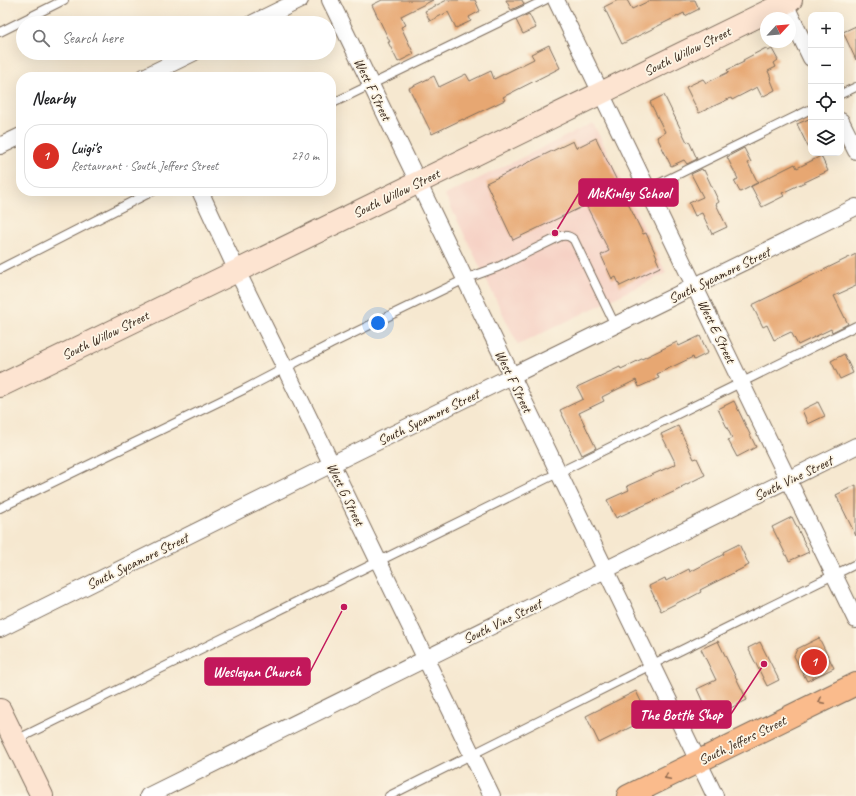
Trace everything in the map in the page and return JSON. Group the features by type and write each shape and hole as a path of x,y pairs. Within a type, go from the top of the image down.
{"highway":[{"name":"South Jeffers Street","path":"628,796 856,684"}],"main road":[{"name":"South Willow Street","path":"0,386 601,93 786,1"},
{"path":"0,710 16,740 42,796"}],"street":[{"path":"267,16 300,0"},
{"name":"West F Street","path":"330,0 715,796"},
{"name":"West E Street","path":"556,0 856,620"},
{"path":"786,1 808,51"},
{"path":"155,72 179,60"},
{"path":"844,126 856,151"},
{"path":"0,146 16,138"},
{"name":"West G Street","path":"202,196 237,271 286,368 492,796"},
{"name":"South Sycamore Street","path":"0,629 856,207"},
{"name":"South Vine Street","path":"148,796 856,446"}],"lane":[{"path":"32,16 64,0"},
{"path":"336,102 545,0"},
{"path":"0,32 16,24"},
{"path":"844,93 856,87"},
{"path":"648,189 808,110"},
{"path":"0,269 143,196"},
{"path":"0,508 236,394 331,344 465,279 498,267 561,236 568,236 574,240 615,325"},
{"path":"16,740 856,326"},
{"path":"389,796 856,564"}],"shaded area":[{"path":"593,123 666,273 518,345 445,195"}],"building":[{"path":"382,0 433,0 401,16 406,25 401,27 414,54 398,62 372,5"},
{"path":"447,0 475,0 480,11 469,17 471,21 456,28 448,12 430,21 425,11"},
{"path":"506,0 522,0 524,4 511,10"},
{"path":"618,0 627,0 632,9 651,0 695,0 699,9 685,16 684,13 622,44 604,7"},
{"path":"529,14 536,28 523,34 516,20"},
{"path":"856,26 856,60 844,34 844,32"},
{"path":"549,45 560,68 503,97 505,100 432,134 409,88 434,76 439,87 466,74 470,81 491,71 494,79 534,59 531,54"},
{"path":"766,48 768,51 772,49 778,60 774,63 776,67 768,71 775,90 762,97 757,87 732,100 731,98 699,113 686,87 703,79 706,83 729,72 727,70 744,62 743,60"},
{"path":"664,95 697,159 687,164 684,160 671,166 657,137 665,132 650,102"},
{"path":"808,119 808,147 797,124"},
{"path":"596,138 643,234 646,233 660,267 620,286 616,277 612,279 601,255 609,251 586,205 513,240 486,183 573,141 576,148"},
{"path":"744,148 751,162 748,163 758,183 740,192 734,181 738,179 727,157"},
{"path":"821,156 828,171 782,193 784,196 762,207 751,186 795,164 797,168"},
{"path":"702,169 703,171 704,170 719,202 716,204 727,227 712,234 702,213 695,216 689,203 703,197 691,174"},
{"path":"856,254 856,286 834,296 848,324 832,332 831,329 798,345 791,332 774,340 767,325 763,327 752,305"},
{"path":"700,336 708,353 694,360 693,357 657,374 659,378 639,387 636,380 602,397 604,401 579,413 596,448 582,455 560,410 583,399 577,387 620,367 621,369 677,342 679,346"},
{"path":"844,354 853,373 840,379 831,361"},
{"path":"734,401 756,447 737,457 728,440 732,438 718,409"},
{"path":"818,402 825,416 808,424 802,410"},
{"path":"678,426 694,459 697,458 705,475 681,487 682,488 616,518 607,500 629,490 627,486 676,464 661,434"},
{"path":"856,485 856,536 836,495"},
{"path":"792,517 809,552 789,561 772,527"},
{"path":"739,544 749,565 700,590 701,592 686,600 685,599 661,611 649,586 665,578 666,581 689,569 690,572 724,554 723,552"},
{"path":"819,638 834,668 807,681 794,656 797,649"},
{"path":"718,641 747,700 710,718 697,689 716,680 701,649"},
{"path":"760,642 779,680 767,686 748,648"},
{"path":"636,691 649,718 599,743 586,716"}],"place":[{"name":"McKinley School","path":"555,233"},
{"name":"Wesleyan Church","path":"344,607"},
{"name":"Luigi's","path":"814,662"},
{"name":"The Bottle Shop","path":"764,664"}]}
